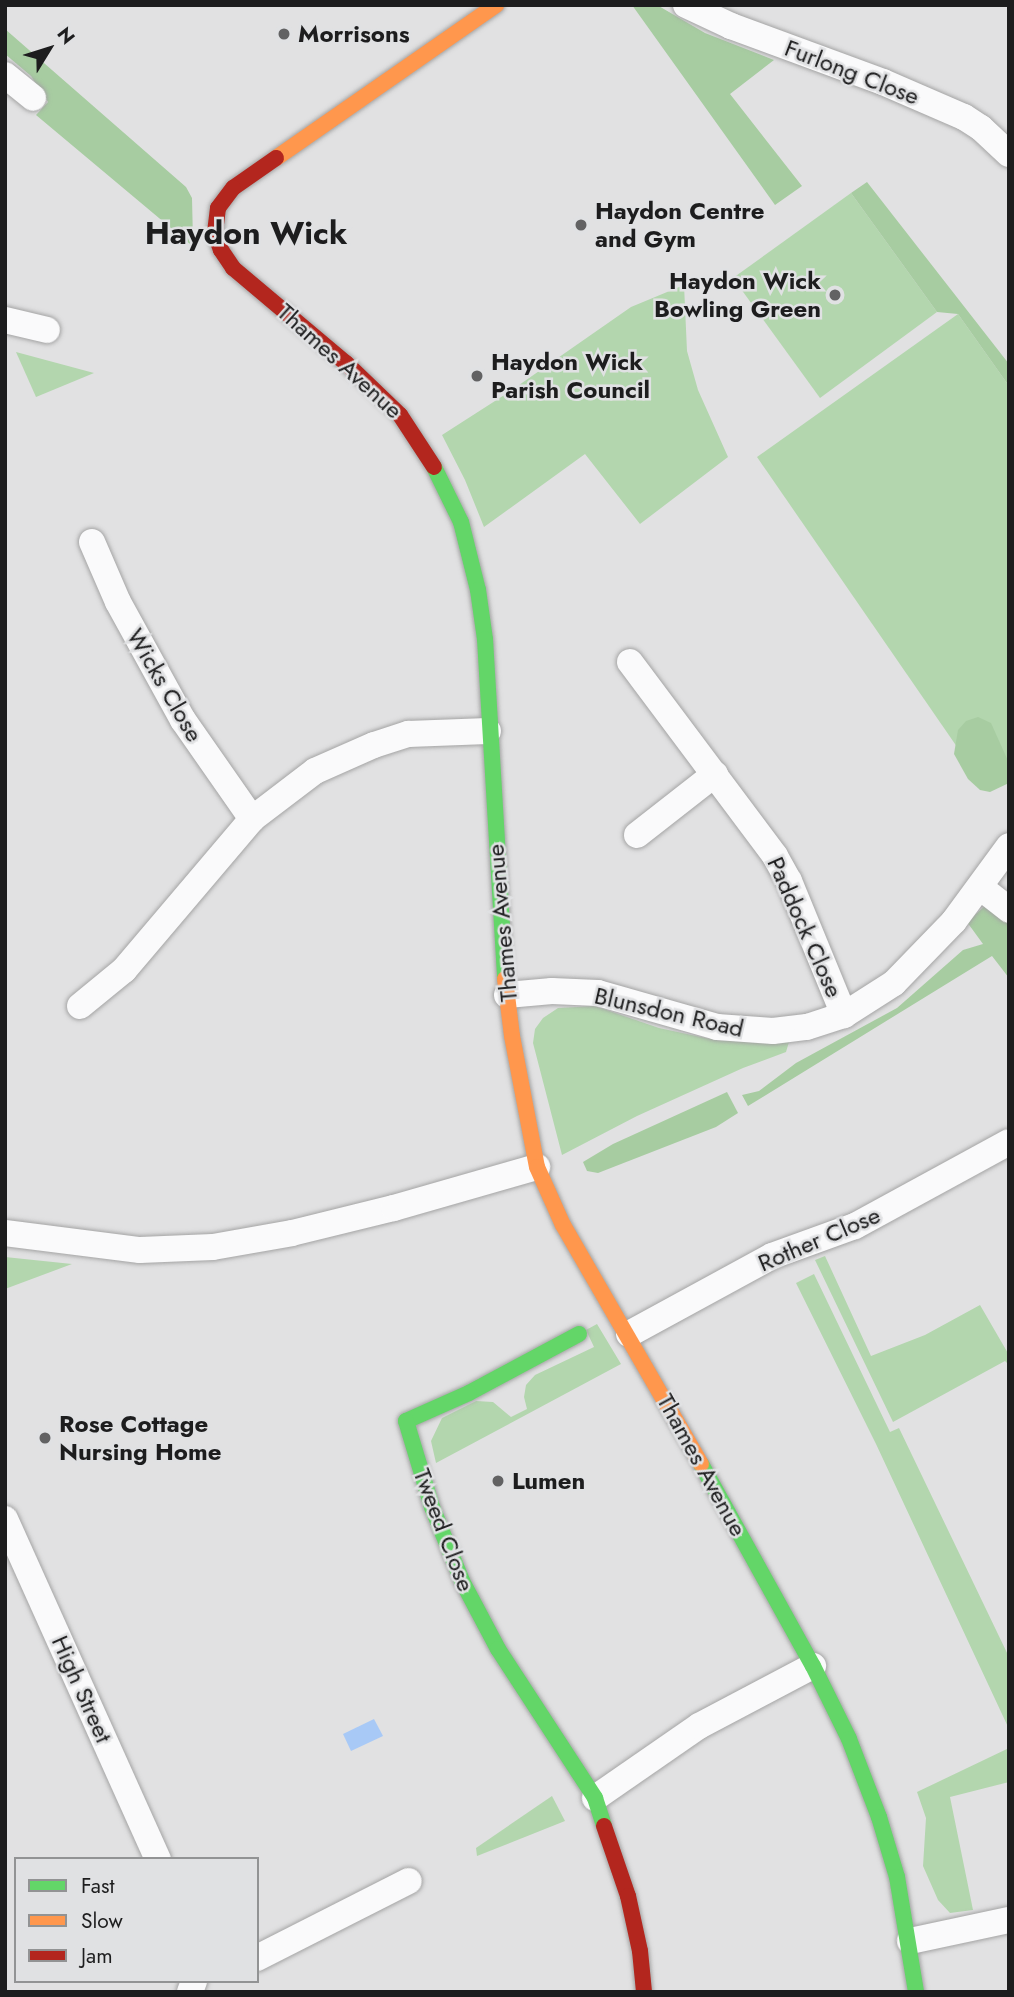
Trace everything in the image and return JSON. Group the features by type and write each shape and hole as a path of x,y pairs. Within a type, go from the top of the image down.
{"street":[{"name":"Thames Avenue","path":"496,5 233,188 218,208 215,223 221,250 233,268 383,396 412,429 436,469 461,523 478,590 485,639 488,731 507,995 537,1167 564,1225 629,1334 813,1666 849,1739 875,1807 897,1877 910,1941 916,1992"},
{"name":"Furlong Close","path":"686,5 731,26 883,82 964,117 993,138 1009,155"},
{"path":"5,75 33,98"},
{"path":"5,320 47,330"},
{"name":"Wicks Close","path":"92,542 118,602 183,720 252,819"},
{"name":"Paddock Close","path":"630,662 760,833 784,873 844,1014"},
{"path":"80,1006 124,970 252,819 296,783 337,760 408,734 488,731"},
{"path":"637,835 715,774"},
{"name":"Blunsdon Road","path":"507,995 552,991 598,993 717,1027 747,1030 807,1027 844,1014 894,983 915,964 980,887 1009,846"},
{"path":"980,887 1009,910"},
{"name":"Rother Close","path":"629,1334 772,1256 855,1226 1009,1142"},
{"path":"5,1233 118,1248 176,1250 213,1247 292,1233 408,1205 537,1167"},
{"name":"Tweed Close","path":"579,1334 469,1393 407,1421 432,1507 462,1581 498,1649 595,1798 628,1896 640,1951 644,1992"},
{"name":"High Street","path":"5,1519 157,1857"},
{"path":"595,1798 699,1726 813,1666"},
{"path":"259,1957 410,1881"},
{"path":"910,1941 1009,1920"}],"green space":[{"path":"632,5 657,5 705,33 774,60 730,94 802,186 775,205"},
{"path":"5,29 186,187 192,198 193,241 190,244 36,115 48,102 31,76 5,54"},
{"path":"867,182 1009,364 1009,386 958,314 937,312 851,193"},
{"name":"Haydon Wick Bowling Green","path":"851,193 937,312 820,398 733,278"},
{"path":"684,285 687,351 698,390 728,457 640,524 585,454 484,527 465,480 442,435 631,307"},
{"path":"958,314 1009,386 1009,764 984,786 757,457"},
{"path":"16,352 94,373 36,397"},
{"path":"978,717 991,723 1009,763 1009,783 990,792 980,790 968,779 954,754 958,730 966,721"},
{"path":"1009,895 1009,978 992,956 748,1106 742,1095 759,1091 796,1063 897,1008 963,950 983,944 967,922 986,905"},
{"path":"595,1006 659,1028 715,1040 789,1042 786,1052 743,1068 637,1116 562,1155 533,1043 535,1029 543,1018 558,1008"},
{"path":"727,1092 738,1113 716,1127 598,1173 587,1171 583,1162 613,1144"},
{"path":"825,1256 871,1356 925,1335 980,1305 1009,1355 1009,1365 1005,1361 893,1422 815,1260"},
{"path":"5,1257 72,1264 5,1289"},
{"path":"814,1274 890,1432 899,1428 1009,1657 1009,1729 876,1444 796,1283"},
{"path":"597,1324 621,1364 436,1463 431,1441 442,1418 476,1401 493,1402 511,1417 527,1409 524,1397 526,1385 535,1375 594,1347 586,1330"},
{"path":"1009,1748 1009,1782 950,1797 973,1910 950,1913 938,1900 923,1866 926,1818 917,1792"},
{"path":"552,1796 565,1821 477,1856 476,1848"}],"water":[{"path":"374,1719 383,1736 351,1751 343,1734"}],"traffic: fast":[{"path":"434,467 461,522 478,590 485,639 505,979"},
{"path":"579,1334 469,1393 406,1421 432,1507 462,1581 498,1649 595,1798 604,1826"},
{"path":"701,1464 813,1666 849,1739 879,1817 897,1877 916,1992"}],"traffic: slow":[{"path":"276,158 496,5"},
{"path":"505,979 512,1036 537,1167 563,1225 701,1464"}],"traffic: jam":[{"path":"276,158 233,188 218,208 215,233 221,250 233,268 346,363 400,415 434,467"},
{"path":"604,1826 628,1896 640,1951 644,1992"}],"place":[{"name":"Morrisons","path":"284,34"},
{"name":"Haydon Centre and Gym","path":"581,225"},
{"name":"Haydon Wick Bowling Green","path":"835,295"},
{"name":"Haydon Wick Parish Council","path":"477,376"},
{"name":"Rose Cottage Nursing Home","path":"45,1438"},
{"name":"Lumen","path":"498,1481"}],"district":[{"name":"Haydon Wick","path":"246,233"}]}
